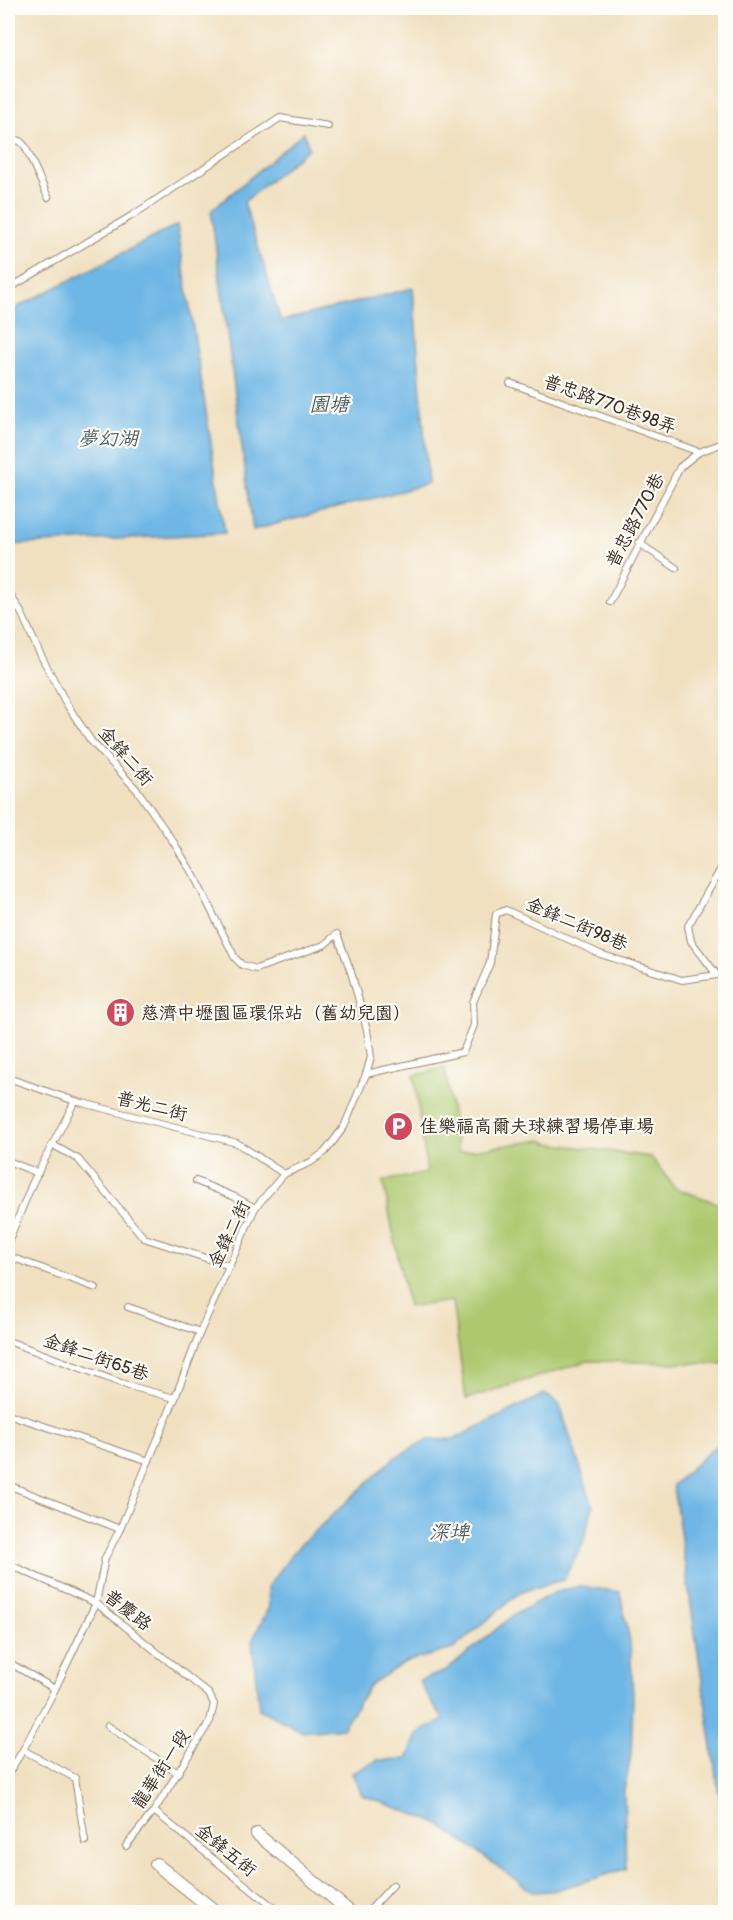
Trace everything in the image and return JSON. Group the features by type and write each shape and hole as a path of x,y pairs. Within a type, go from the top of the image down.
{"street":[{"path":"257,1834 350,1912"},
{"path":"156,1864 216,1912"}],"lane":[{"path":"8,288 133,215 280,118 328,126"},
{"path":"8,138 20,141 26,146 48,197"},
{"name":"普忠路770巷98弄","path":"510,383 699,452"},
{"name":"普忠路770巷","path":"610,602 680,467 699,452 726,442"},
{"path":"639,543 676,568"},
{"name":"金鋒二街","path":"8,591 22,614 66,704 91,741 138,791 174,843 194,876 235,958 242,965 256,969 324,945 337,934 351,972 367,1030 371,1057 344,1127 325,1152 311,1162 284,1174 255,1208 200,1332 120,1529 105,1558 96,1603 55,1689 8,1774"},
{"name":"金鋒二街98巷","path":"366,1074 463,1052 474,1026 473,1002 490,963 496,914 506,910 600,954 682,980 717,975 691,941 688,926 726,860"},
{"name":"普光二街","path":"8,1078 75,1101 237,1143 284,1174"},
{"path":"8,1242 38,1173 75,1101"},
{"path":"52,1145 78,1159 144,1238 230,1266"},
{"path":"8,1161 38,1173"},
{"path":"196,1181 255,1208"},
{"path":"8,1256 96,1288"},
{"path":"128,1307 200,1332"},
{"name":"金鋒二街65巷","path":"8,1341 129,1386 175,1398"},
{"path":"8,1414 149,1461"},
{"path":"8,1485 120,1529"},
{"name":"普慶路","path":"8,1564 96,1603 209,1694 214,1704"},
{"path":"8,1662 55,1689"},
{"name":"龍華街一段","path":"126,1846 154,1812 210,1721 214,1704"},
{"path":"108,1726 178,1773"},
{"path":"23,1750 75,1778 85,1841"},
{"path":"8,1757 15,1761"},
{"name":"金鋒五街","path":"154,1812 279,1912"},
{"path":"368,1912 393,1884"}],"green space":[{"path":"445,1068 458,1152 542,1140 548,1143 651,1157 675,1188 725,1206 725,1364 588,1361 466,1399 452,1301 408,1307 383,1181 427,1173 414,1075"}],"water":[{"name":"園塘","path":"304,132 309,148 244,202 281,321 413,288 428,484 253,530 211,211"},
{"name":"夢幻湖","path":"177,225 225,533 8,545 8,312"},
{"name":"深埤","path":"544,1394 559,1403 593,1506 583,1544 563,1580 520,1592 453,1649 405,1662 369,1686 342,1728 303,1732 259,1709 252,1641 269,1607 268,1586 298,1547 394,1458 426,1440 454,1439"},
{"path":"725,1437 725,1812 719,1794 673,1485"},
{"path":"579,1586 620,1592 630,1642 633,1697 631,1756 624,1790 626,1869 553,1891 533,1892 437,1823 362,1795 352,1773 378,1760 407,1759 418,1733 444,1720 419,1681 446,1671 512,1616 553,1593"}],"place":[{"name":"慈濟中壢園區環保站（舊幼兒園）","path":"120,1013"},
{"name":"佳樂福高爾夫球練習場停車場","path":"399,1126"}]}
